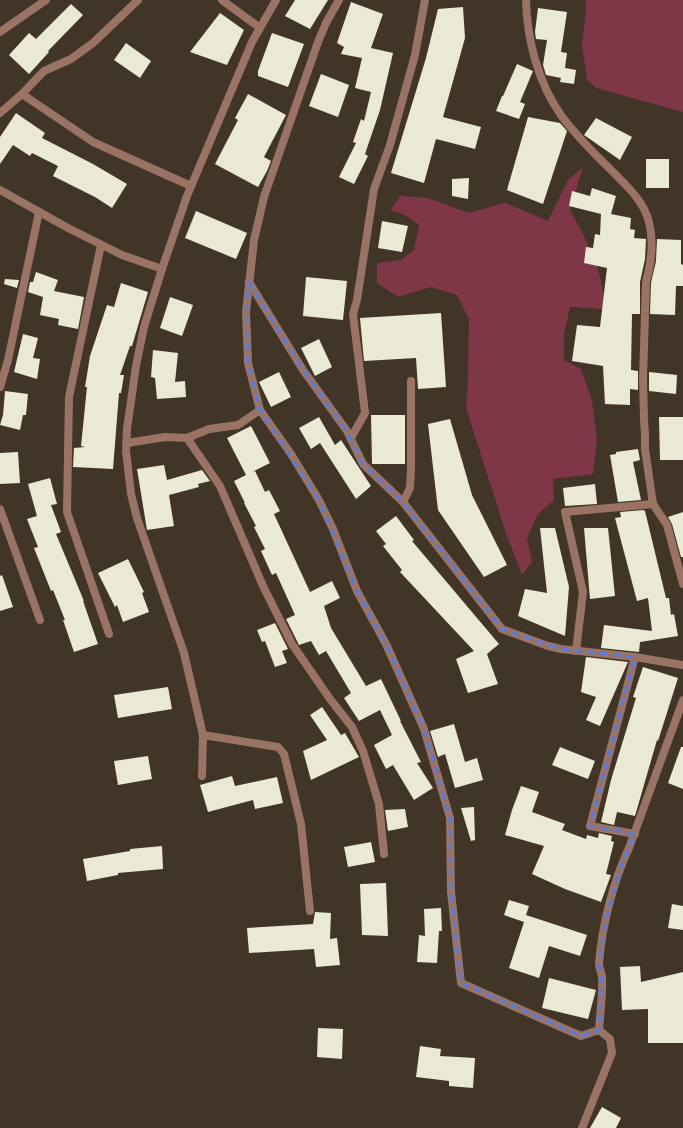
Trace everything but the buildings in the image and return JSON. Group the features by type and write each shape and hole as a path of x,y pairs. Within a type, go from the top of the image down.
{"street":[{"path":"0,32 46,0"},
{"path":"0,113 22,94 44,70 71,59 94,43 138,0"},
{"path":"222,0 260,28"},
{"path":"202,776 202,735 184,653 137,518 129,481 127,443 130,400 144,326 191,186 252,42 276,0"},
{"path":"339,0 318,42 264,197 254,240 246,312 248,363 260,410 291,454 319,500 333,529 357,591 386,644 402,684 424,729 450,818 451,892 461,983 581,1036 599,1030"},
{"path":"351,438 365,413 353,314 357,300 374,189 390,145 415,55 425,0"},
{"path":"526,0 528,22 535,57 551,100 579,137 636,198 644,210 649,222 651,250 650,268 646,282 643,401 645,449 653,504 667,525 683,584"},
{"path":"22,94 93,142 191,186"},
{"path":"0,190 101,245 122,255 162,269"},
{"path":"0,387 8,360 39,212"},
{"path":"101,245 69,397 67,512 109,634"},
{"path":"249,282 303,370 347,431 363,464 403,502 502,629 548,646 576,651 635,657 683,665"},
{"path":"403,502 410,488 411,381"},
{"path":"127,443 165,437 188,438 209,429 238,425 260,410"},
{"path":"188,438 220,486 262,586 292,644 330,699 352,727 363,751 379,804 384,854"},
{"path":"576,651 583,592 565,512 653,504"},
{"path":"0,509 40,620"},
{"path":"634,834 590,826 635,657"},
{"path":"599,1030 602,977 599,966 606,920 622,864 683,700"},
{"path":"202,735 278,747 284,754 301,824 310,912"},
{"path":"582,1128 612,1054 610,1039 599,1030"}],"highlighted area":[{"path":"249,282 303,370 347,431 363,464 403,502 502,629 561,649 635,657 590,826 635,834 622,864 606,920 599,965 602,977 599,1030 581,1036 461,983 451,892 450,818 424,729 386,644 357,591 319,500 260,410 248,363 246,312"}],"shaded area":[{"path":"586,0 683,0 683,112 596,88 587,79 582,44"},
{"path":"583,167 570,210 594,258 602,283 604,309 570,307 564,334 564,360 581,369 592,401 597,440 593,474 553,479 554,500 538,514 527,538 532,562 522,575 506,533 466,408 469,319 457,295 431,287 398,297 377,283 377,263 401,260 414,250 419,225 405,215 391,210 400,196 428,198 469,213 505,203 548,221 568,180"}]}
